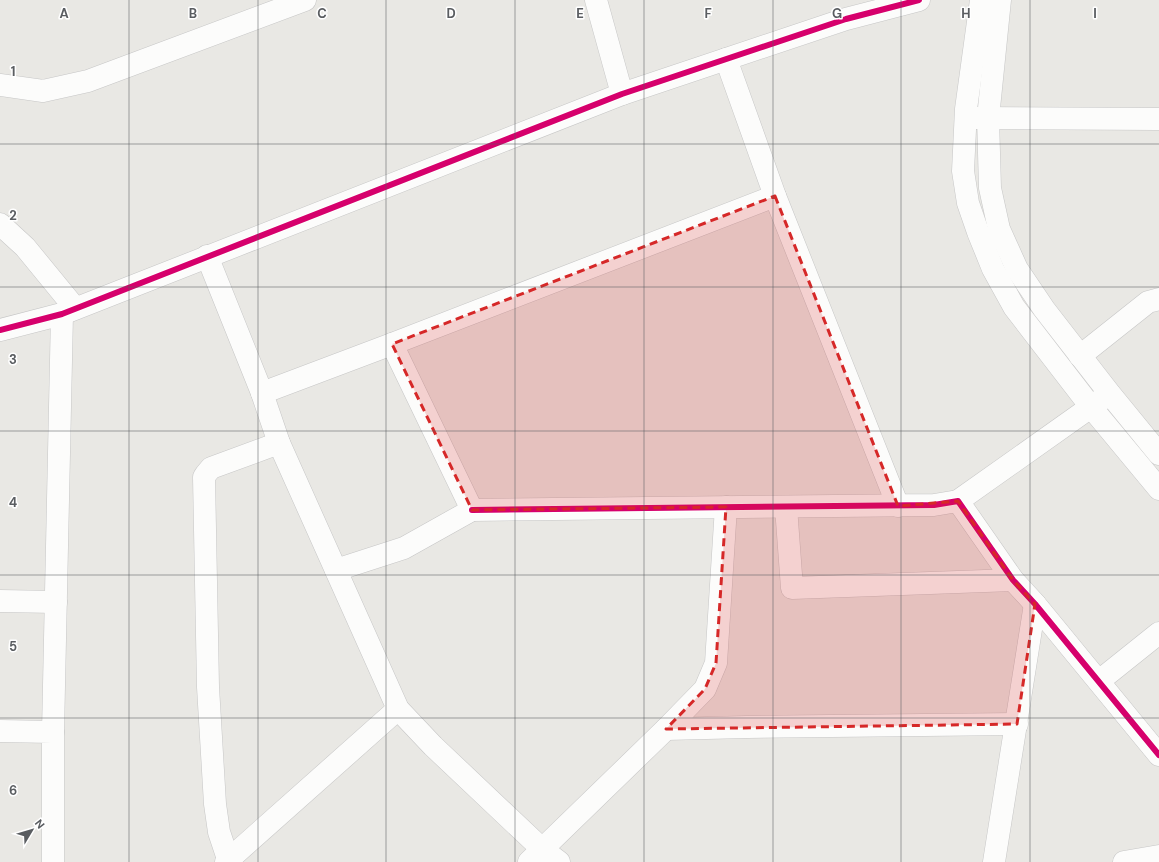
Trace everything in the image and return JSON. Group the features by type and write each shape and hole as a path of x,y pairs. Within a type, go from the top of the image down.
{"street":[{"path":"596,0 622,94"},
{"path":"0,330 68,311 622,94 846,19 919,0"},
{"path":"981,0 966,118 963,171 968,203 993,269 1008,275 1044,309 1153,447 1130,454"},
{"path":"1000,0 988,118 990,188 1014,307 1091,407 1159,489"},
{"path":"0,85 43,91 88,81 294,2"},
{"path":"726,59 775,196 898,506"},
{"path":"966,118 1159,119"},
{"path":"262,393 775,196"},
{"path":"0,224 25,247 68,311 56,602 53,732 53,862"},
{"path":"207,256 262,393 279,443 398,709 535,855 559,862"},
{"path":"1080,356 1148,302 1159,299"},
{"path":"392,344 472,510"},
{"path":"336,570 404,548 472,510 898,506 934,505 958,501 1110,394"},
{"path":"279,443 211,468 204,477 208,687 214,804 219,832 227,861 398,709"},
{"path":"958,501 1013,580 1035,604 1159,755"},
{"path":"535,855 666,729 705,688 716,664 726,507"},
{"path":"786,507 792,588 1013,580"},
{"path":"0,601 56,602"},
{"path":"994,862 1035,604"},
{"path":"1099,682 1159,633"},
{"path":"666,729 747,726 1017,724"},
{"path":"0,731 53,732"},
{"path":"1124,862 1159,856"}],"highlighted area":[{"path":"775,196 898,506 958,501 1013,580 1035,604 1017,724 666,729 705,689 716,663 726,507 472,510 392,344"}],"cycle path":[{"path":"0,330 62,314 622,94 846,19 919,0"},
{"path":"472,510 934,505 958,501 1013,580 1035,604 1159,755"}]}
